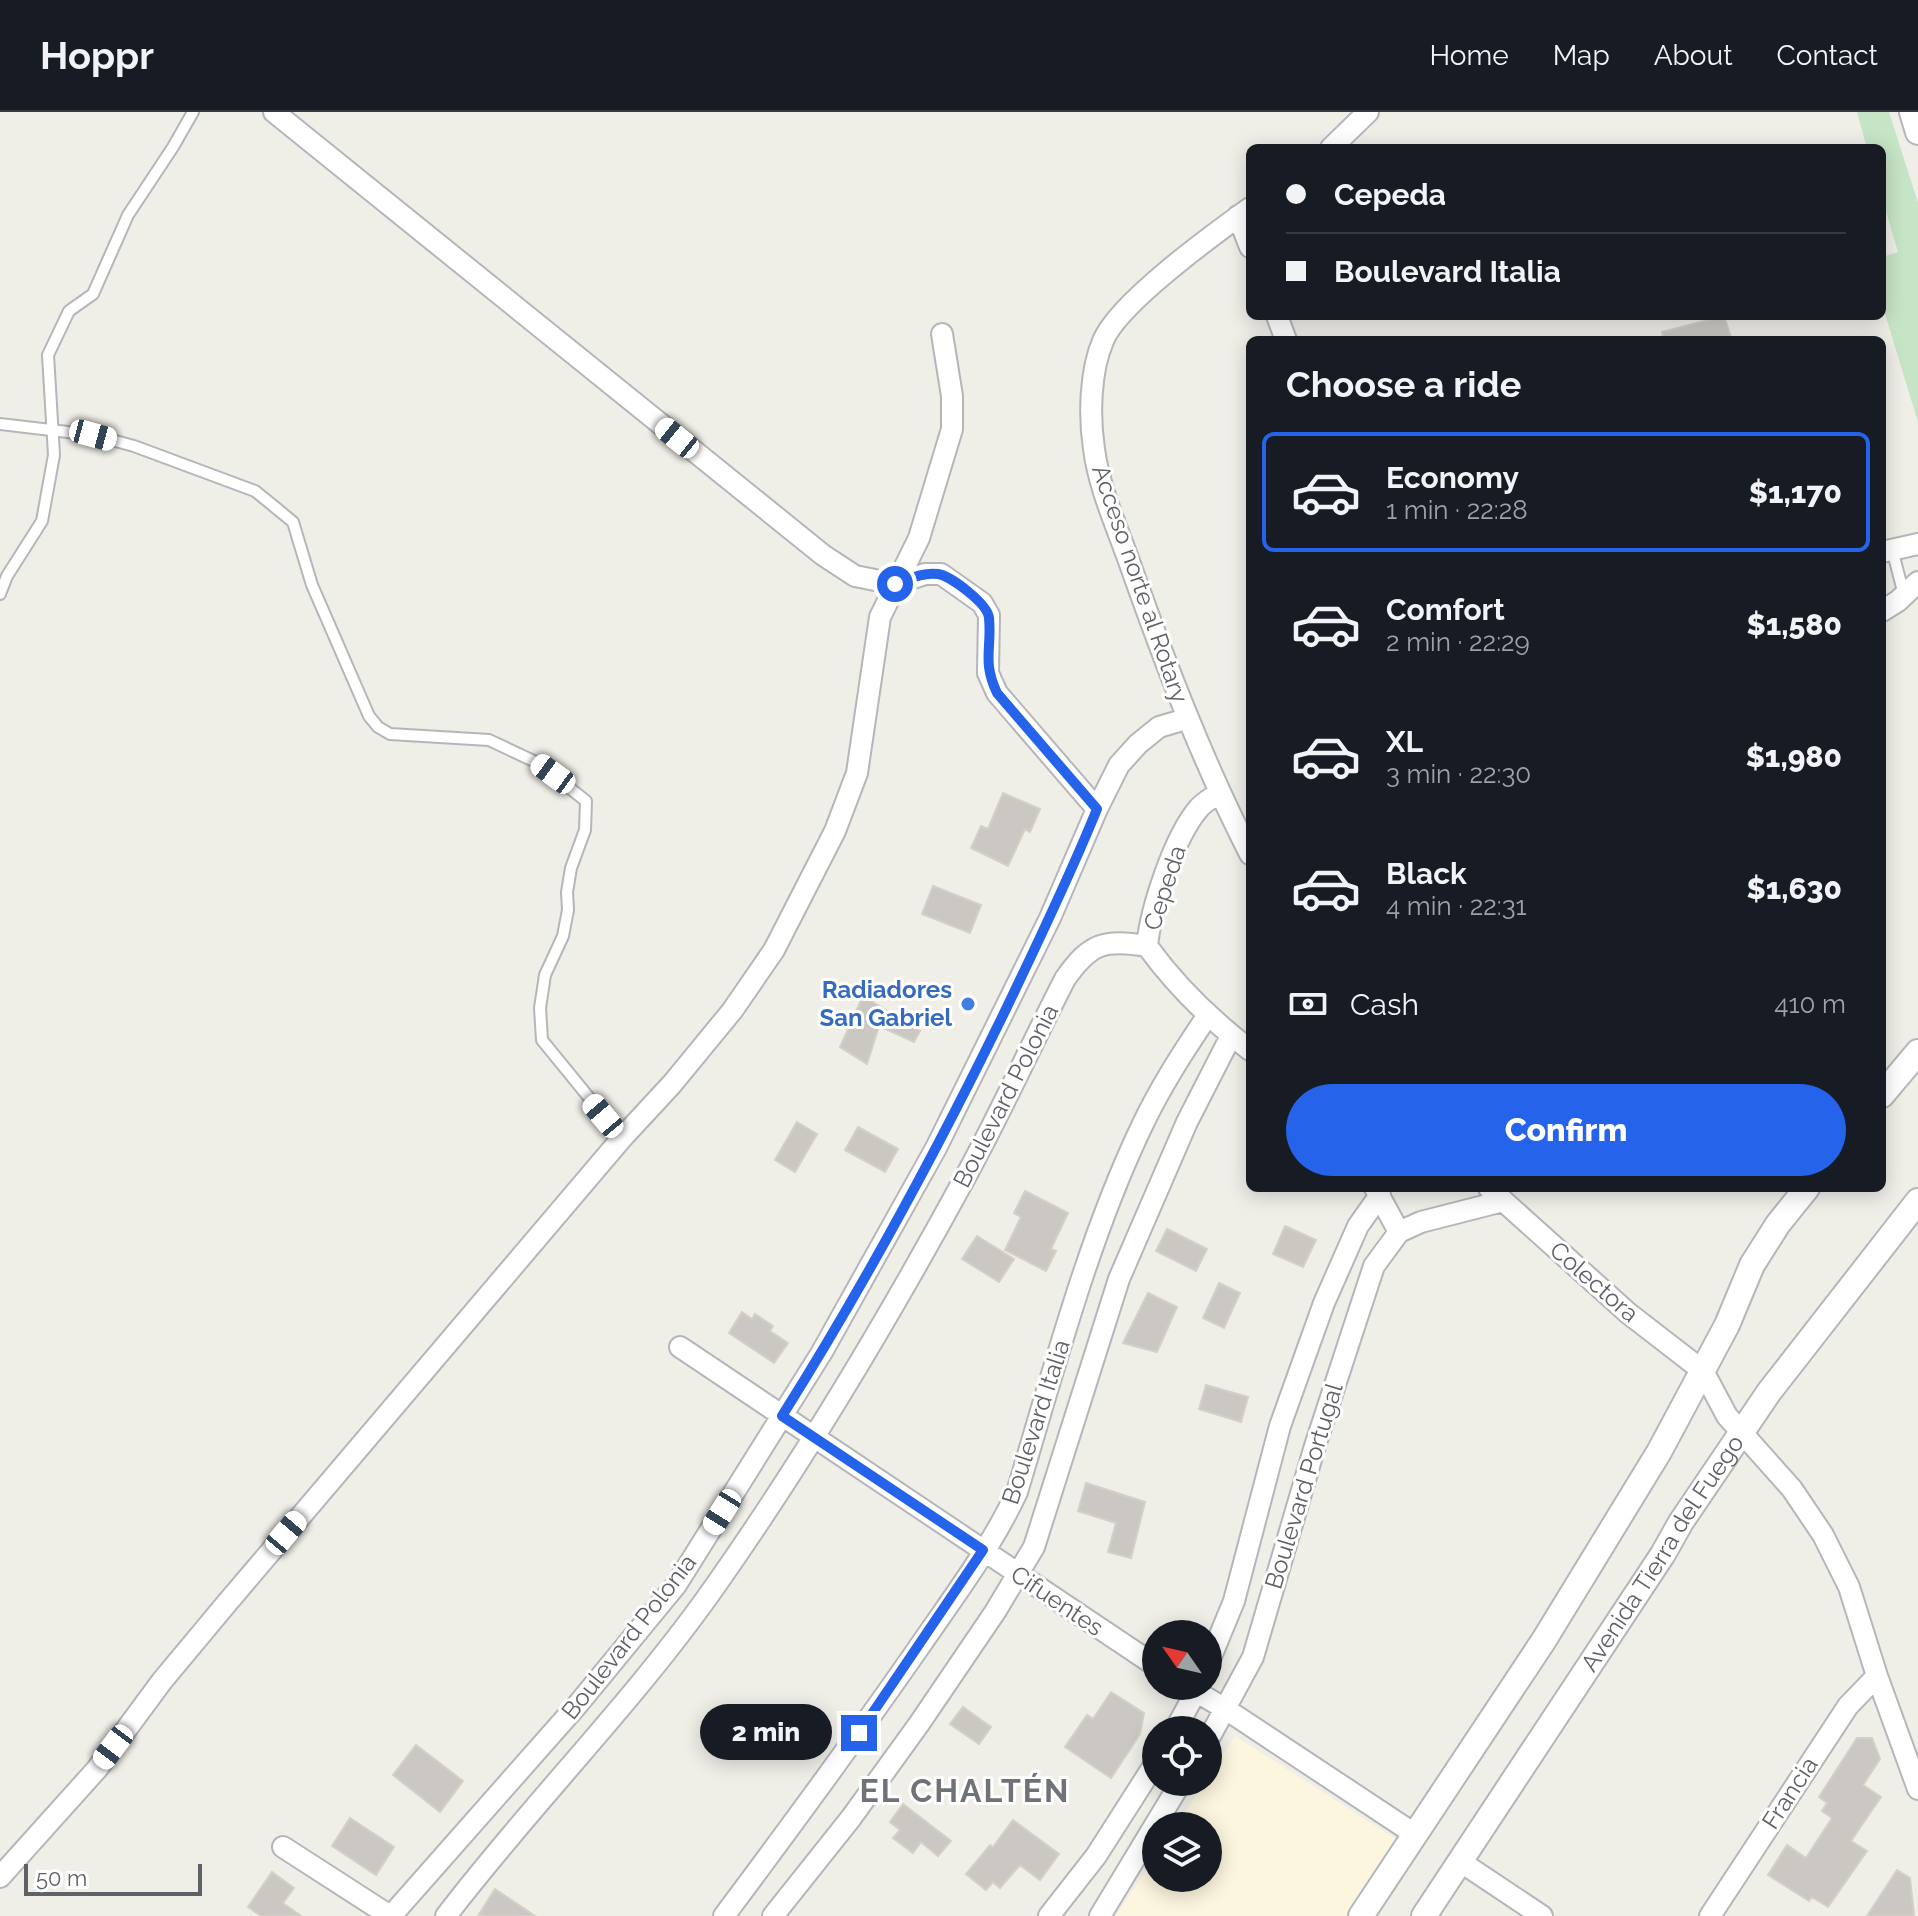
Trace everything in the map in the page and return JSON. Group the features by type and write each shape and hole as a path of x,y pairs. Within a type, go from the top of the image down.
{"street":[{"path":"274,112 823,555 855,576 895,584 925,574 941,574 982,603 989,615 988,673 997,693 1097,809"},
{"path":"1335,144 1368,112"},
{"path":"1912,112 1918,132"},
{"name":"Acceso norte al Rotary","path":"1244,212 1119,316 1103,339 1092,406 1094,449 1101,480 1186,719 1246,846"},
{"path":"0,1877 97,1769 162,1681 227,1603 622,1138 672,1084 732,1011 774,950 808,889 857,773 880,617 919,538 952,429 952,396 942,334"},
{"path":"1887,551 1918,544"},
{"path":"1886,608 1911,588"},
{"name":"Boulevard Polonia","path":"390,1916 579,1703 676,1585 822,1352 936,1148 1050,918 1119,765 1159,727 1186,719"},
{"name":"Cepeda","path":"1219,793 1200,806 1182,834 1150,917 1147,946 1169,976 1246,1047"},
{"name":"Boulevard Polonia","path":"446,1916 671,1645 717,1584 815,1439 968,1172 1065,979 1080,957 1101,944 1126,942 1147,946"},
{"name":"Boulevard Italia","path":"724,1916 826,1780 1007,1514 1017,1492 1062,1343 1115,1187 1177,1061 1208,1015"},
{"name":"Boulevard Italia","path":"773,1916 911,1736 1018,1575 1044,1522 1119,1279 1187,1122 1231,1036"},
{"path":"1886,1090 1918,1052"},
{"name":"Boulevard Portugal","path":"1222,1630 1234,1601 1280,1426 1324,1303 1358,1226 1377,1192"},
{"path":"1379,1192 1399,1232 1496,1194"},
{"path":"1361,1916 1544,1640 1659,1452 1703,1371 1752,1265 1778,1224 1804,1192"},
{"name":"Colectora","path":"1496,1194 1628,1313 1703,1371"},
{"name":"Avenida Tierra del Fuego","path":"1424,1916 1769,1392 1918,1201"},
{"name":"Boulevard Portugal","path":"1222,1718 1253,1657 1315,1446 1374,1266 1399,1232"},
{"name":"Cifuentes","path":"680,1347 1142,1657"},
{"path":"1703,1371 1727,1416 1792,1489 1823,1535 1849,1587 1918,1789"},
{"name":"Francia","path":"1710,1916 1848,1706 1877,1676"},
{"path":"1212,1700 1416,1835"},
{"path":"1049,1916 1096,1856 1142,1784"},
{"path":"1100,1916 1173,1796"},
{"path":"283,1847 390,1916"},
{"path":"1461,1862 1542,1916"}],"lane":[{"path":"0,594 7,576 42,521 54,455 48,355 69,311 93,294 128,215 193,112"},
{"path":"0,424 93,435 134,446 255,491 293,522 312,585 369,716 378,727 390,734 489,740 538,763 586,801 585,830 569,880 563,936 545,975 540,1008 542,1040 622,1138"},
{"path":"1887,551 1911,588"}],"shaded area":[{"path":"1235,1736 1399,1841 1349,1916 1115,1916 1142,1876 1142,1892 1222,1892 1222,1812 1185,1812 1196,1796 1222,1796 1222,1756"}],"green space":[{"path":"1857,112 1889,112 1918,203 1918,422 1886,317 1886,256 1898,252 1886,212 1886,144 1866,144"}],"building":[{"path":"1708,320 1725,320 1731,336 1662,336 1662,332"},
{"path":"1003,793 1040,809 1030,832 1025,829 1008,866 971,848 981,826 988,829"},
{"path":"933,886 981,905 970,933 922,914"},
{"path":"863,996 920,1031 914,1042 879,1026 867,1064 840,1047"},
{"path":"797,1122 817,1134 795,1172 775,1160"},
{"path":"858,1127 898,1149 885,1172 845,1150"},
{"path":"1025,1191 1068,1213 1051,1249 1056,1251 1046,1271 1005,1250 1021,1217 1014,1213"},
{"path":"1285,1226 1316,1240 1303,1267 1273,1254"},
{"path":"1167,1229 1207,1249 1196,1271 1156,1251"},
{"path":"977,1236 1014,1259 999,1282 962,1259"},
{"path":"1219,1283 1240,1293 1224,1328 1203,1318"},
{"path":"1148,1293 1177,1307 1157,1352 1123,1343"},
{"path":"742,1312 752,1319 755,1314 773,1326 770,1331 788,1343 774,1363 729,1333"},
{"path":"1206,1385 1248,1397 1241,1422 1199,1409"},
{"path":"1086,1483 1145,1502 1131,1558 1108,1552 1116,1523 1078,1511"},
{"path":"1111,1692 1144,1713 1140,1734 1111,1778 1065,1747 1087,1715 1093,1719"},
{"path":"963,1707 991,1727 979,1744 950,1724"},
{"path":"1857,1738 1872,1738 1880,1759 1863,1785 1881,1797 1851,1841 1867,1851 1828,1907 1812,1897 1809,1901 1768,1875 1787,1845 1806,1858 1832,1818 1822,1811 1827,1803 1819,1797"},
{"path":"416,1745 463,1781 440,1812 393,1775"},
{"path":"903,1804 951,1841 938,1856 921,1842 913,1853 893,1838 900,1830 890,1822"},
{"path":"350,1818 394,1847 376,1875 332,1846"},
{"path":"1013,1820 1059,1854 1040,1880 1020,1865 1000,1888 993,1882 986,1890 966,1874 990,1845 993,1847"},
{"path":"1897,1870 1910,1878 1914,1916 1867,1916"},
{"path":"272,1872 294,1888 283,1903 301,1916 261,1916 248,1907"},
{"path":"495,1889 535,1916 478,1916"}],"place":[{"name":"Radiadores San Gabriel","path":"968,1004"}],"district":[{"name":"EL CHALTÉN","path":"965,1791"}],"route":[{"path":"859,1733 983,1550 782,1416 822,1352 936,1148 1050,918 1097,809 997,693 988,673 989,615 982,603 941,574 925,574 895,584"}]}
